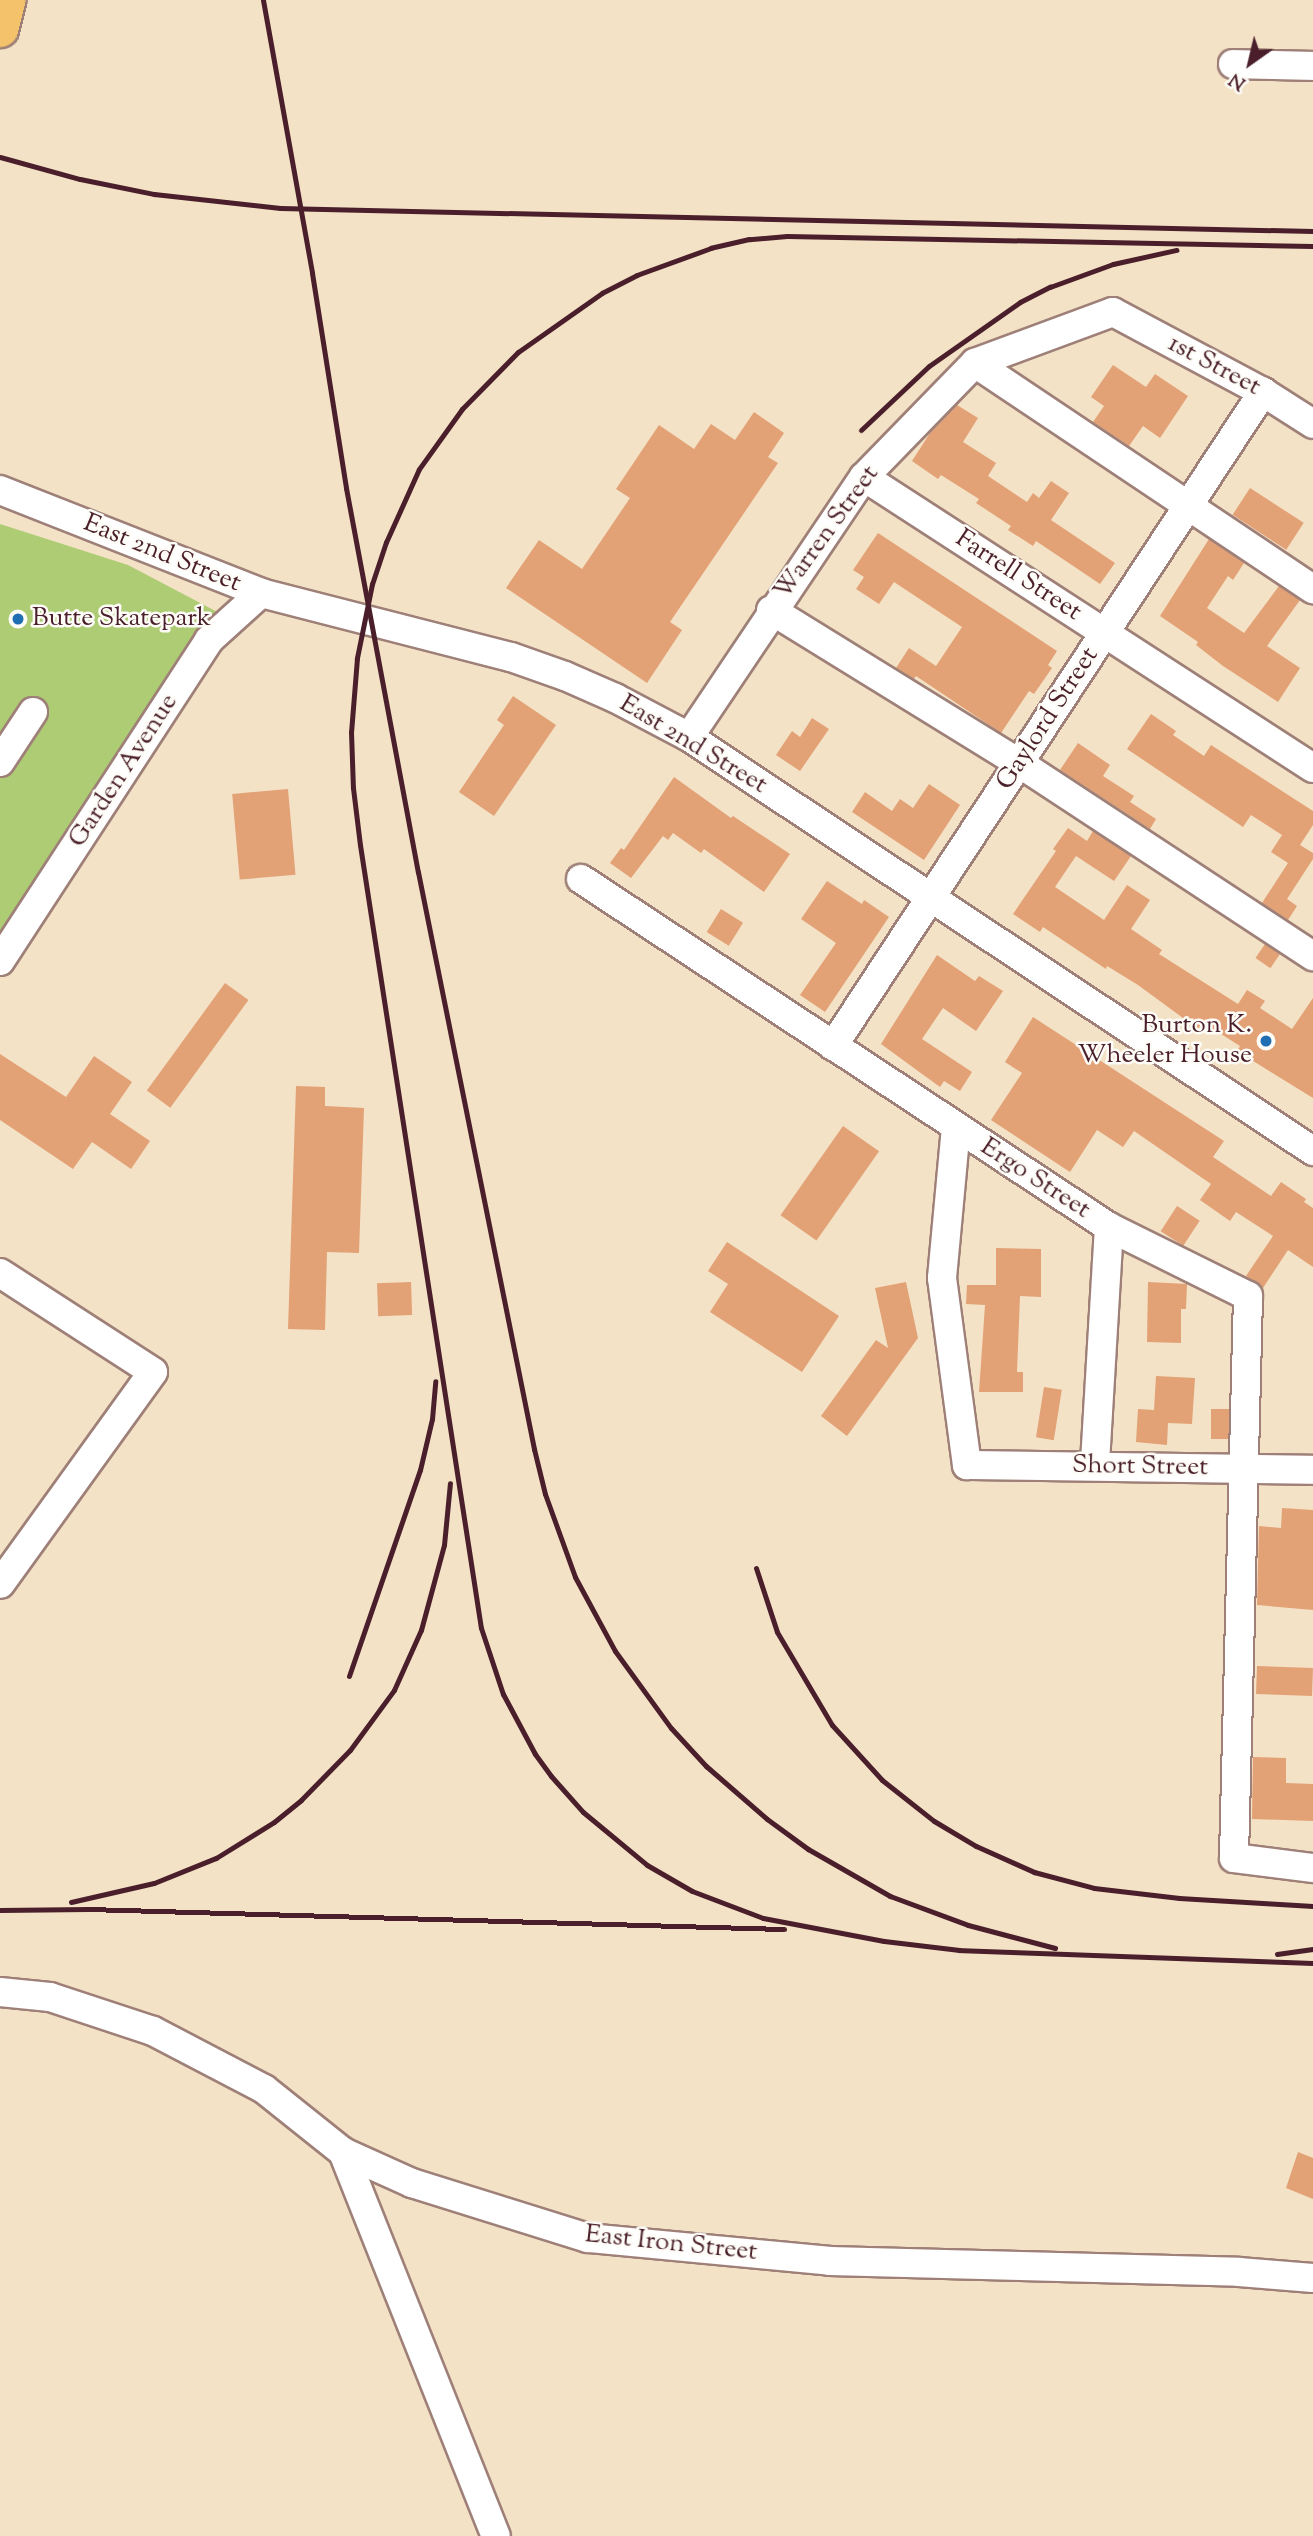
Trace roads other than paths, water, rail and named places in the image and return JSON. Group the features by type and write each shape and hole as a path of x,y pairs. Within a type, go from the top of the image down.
{"main road":[{"path":"0,30 7,0"}],"street":[{"path":"1233,64 1313,66"},
{"name":"Warren Street","path":"689,737 771,610 864,477 975,363 1112,312"},
{"name":"1st Street","path":"1112,312 1263,392 1313,424"},
{"path":"975,363 1313,589"},
{"name":"Gaylord Street","path":"833,1046 1263,392"},
{"name":"Farrell Street","path":"864,477 1313,768"},
{"name":"East 2nd Street","path":"0,490 261,593 510,657 590,687 689,737 1313,1151"},
{"name":"Garden Avenue","path":"0,961 209,640 261,593"},
{"path":"771,610 1019,763 1313,956"},
{"path":"0,762 33,712"},
{"name":"Ergo Street","path":"580,879 1109,1227 1095,1466"},
{"name":"Short Street","path":"956,1128 942,1278 967,1465 1313,1470"},
{"path":"1109,1227 1248,1297 1234,1858 1313,1868"},
{"path":"0,1273 153,1372 0,1584"},
{"name":"East Iron Street","path":"0,1992 50,1997 153,2031 264,2088 343,2152 412,2183 588,2238 830,2261 1239,2272 1313,2278"},
{"path":"343,2152 496,2536"}],"railway":[{"path":"263,0 312,273 346,488 418,872 534,1449 545,1494 575,1577 615,1651 671,1728 706,1766 767,1819 808,1849 890,1896 968,1925 1055,1948"},
{"path":"0,157 80,179 154,194 280,208 1313,231"},
{"path":"1313,246 787,236 749,239 711,248 637,275 602,293 518,352 462,409 419,469 386,542 372,584 357,658 351,732 353,788 360,845 481,1628 503,1694 535,1754 551,1776 583,1812 647,1865 692,1891 763,1918 884,1941 959,1950 1313,1963"},
{"path":"861,430 929,366 1020,302 1050,287 1113,264 1176,250"},
{"path":"349,1676 420,1470 432,1419 435,1381"},
{"path":"71,1902 154,1883 216,1858 274,1822 301,1800 350,1750 394,1690 421,1630 444,1545 450,1483"},
{"path":"756,1568 777,1632 832,1725 882,1780 934,1821 976,1846 1034,1872 1094,1888 1179,1898 1313,1906"},
{"path":"0,1910 88,1909 784,1929"},
{"path":"1277,1954 1313,1949"}],"place":[{"name":"Butte Skatepark","path":"18,619"},
{"name":"Burton K. Wheeler House","path":"1266,1041"}]}
